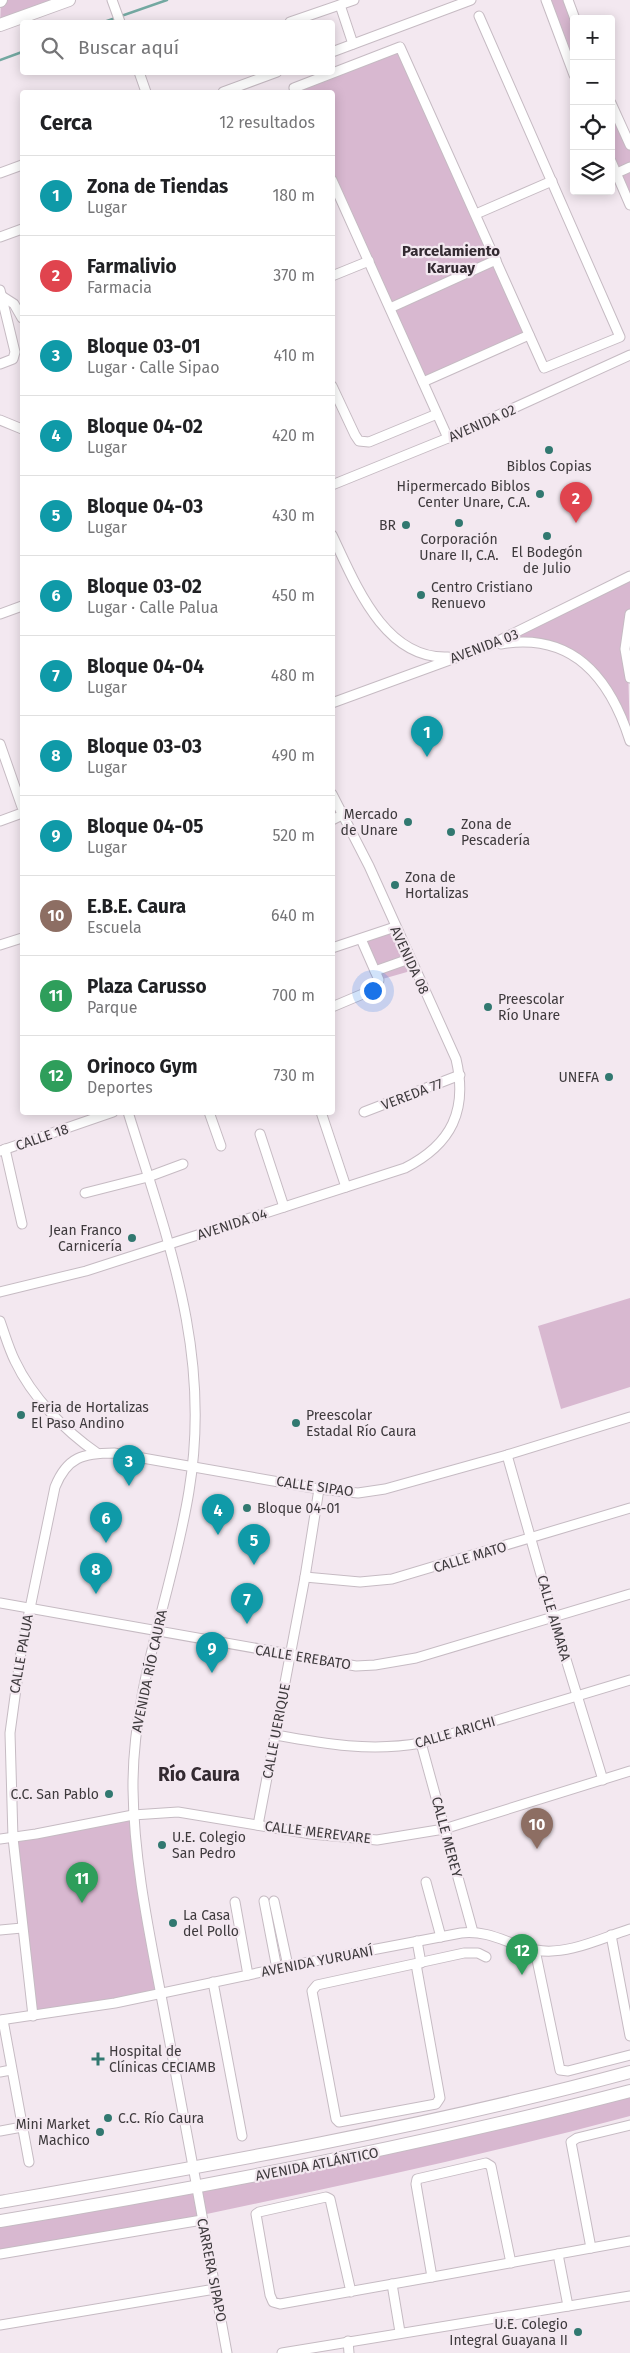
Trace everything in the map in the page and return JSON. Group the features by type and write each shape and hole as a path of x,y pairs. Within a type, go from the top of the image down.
{"main road":[{"path":"0,25 68,0"},
{"name":"AVENIDA ATLÁNTICO","path":"0,2202 193,2168 433,2120 630,2072"},
{"name":"AVENIDA ATLÁNTICO","path":"0,2221 196,2188 414,2144 630,2091"}],"street":[{"path":"296,20 354,0"},
{"path":"335,51 470,0"},
{"path":"546,0 570,64"},
{"path":"568,0 574,15"},
{"path":"114,4 119,20"},
{"path":"340,5 353,44"},
{"path":"335,72 400,47 544,368 620,337 479,16"},
{"path":"140,75 145,90"},
{"path":"228,90 269,75"},
{"path":"294,90 294,88 328,75"},
{"path":"612,105 630,145"},
{"path":"0,173 20,166"},
{"path":"617,173 630,167"},
{"path":"615,169 630,204"},
{"path":"476,214 552,181"},
{"path":"335,187 448,438"},
{"path":"0,237 20,230"},
{"path":"390,308 496,260"},
{"path":"335,275 369,261"},
{"path":"0,294 14,304 20,314"},
{"path":"0,294 15,356 9,361 0,364"},
{"path":"423,382 529,335"},
{"name":"AVENIDA 02","path":"335,484 448,438 630,355"},
{"path":"335,392 355,435 364,442 369,442 437,414"},
{"path":"0,420 20,428"},
{"path":"335,541 363,596 387,629 411,650 426,656 457,657"},
{"name":"AVENIDA 03","path":"335,702 488,646 630,576"},
{"path":"0,614 20,607"},
{"path":"630,614 625,649 630,678"},
{"path":"488,646 519,642 540,644 563,651 584,663 604,683 612,696 620,711 630,741"},
{"path":"0,744 20,801"},
{"name":"AVENIDA 08","path":"335,800 368,866 409,959 449,1042 460,1075 460,1104 450,1130"},
{"path":"0,821 20,814"},
{"path":"335,818 342,815"},
{"path":"335,947 395,927"},
{"path":"0,945 20,939"},
{"path":"335,1007 374,990 379,980 361,939"},
{"path":"375,971 409,959"},
{"name":"VEREDA 77","path":"364,1112 460,1075"},
{"name":"CALLE 18","path":"3,1150 104,1115"},
{"name":"AVENIDA RÍO CAURA","path":"129,1115 170,1245 192,1343 194,1396 192,1467 183,1525 145,1672 135,1731 133,1815 142,1888 196,2188"},
{"path":"210,1115 221,1146"},
{"path":"322,1115 346,1187"},
{"name":"AVENIDA 04","path":"0,1292 72,1275 170,1245 405,1168 420,1160 442,1141 450,1130"},
{"path":"260,1134 284,1207"},
{"path":"3,1150 22,1224"},
{"path":"85,1193 148,1178 183,1164"},
{"path":"0,1321 16,1362 54,1418 76,1439 98,1453"},
{"name":"CALLE SIPAO","path":"82,1456 98,1453 131,1456 319,1489 343,1492 372,1492 507,1455 630,1417"},
{"name":"CALLE AIMARA","path":"507,1455 553,1617 603,1780"},
{"name":"CALLE PALUA","path":"33,2016 13,1838 10,1786 10,1725 15,1683 55,1487 61,1473 70,1463 82,1456"},
{"name":"CALLE UERIQUE","path":"258,1825 306,1577 319,1489"},
{"name":"CALLE MATO","path":"306,1577 360,1582 392,1580 630,1508"},
{"name":"CALLE EREBATO","path":"0,1603 290,1656 356,1666 394,1663 416,1658 630,1594"},
{"name":"CALLE ARICHI","path":"276,1735 362,1748 384,1748 421,1743 630,1680"},
{"name":"CALLE MEREY","path":"421,1743 473,1932"},
{"name":"CALLE MEREVARE","path":"0,1839 133,1815 178,1812 311,1834 377,1840 444,1829 630,1771"},
{"path":"426,1882 441,1936"},
{"path":"264,1901 277,1969"},
{"path":"274,1901 288,1966"},
{"path":"235,1902 248,1975"},
{"path":"0,1930 22,1928"},
{"name":"AVENIDA YURUANÍ","path":"2,2020 106,2005 441,1936 473,1932 492,1935 535,1950 556,1951 630,1929"},
{"path":"611,1935 630,2036"},
{"path":"417,1941 419,1963 440,2098 439,2102 340,2122 336,2119 312,1991 314,1987 317,1985 419,1963 464,1953 478,1953 486,1957"},
{"path":"535,1950 560,2070 568,2071 630,2055"},
{"path":"213,1982 242,2136"},
{"path":"2,2020 29,2162"},
{"path":"0,2072 11,2070"},
{"path":"591,2248 572,2142 576,2138 630,2125"},
{"path":"0,2131 22,2127"},
{"path":"432,2277 416,2184 417,2179 486,2163 491,2166 511,2263"},
{"name":"CARRERA SIPAPO","path":"196,2188 227,2353"},
{"path":"351,2292 330,2199 326,2197 316,2199 256,2214 270,2295 274,2302 280,2304 351,2292 630,2241"},
{"path":"0,2254 202,2220"},
{"path":"558,2254 568,2306"},
{"path":"392,2284 400,2332"},
{"path":"0,2324 215,2289"},
{"path":"282,2353 400,2332 630,2296"},
{"path":"348,2341 350,2353"}],"shaded area":[{"path":"1,0 69,0 0,25"},
{"path":"546,0 568,0 573,15 570,15 570,64"},
{"path":"400,47 529,335 423,382 335,183 335,90 294,90 294,88 328,75 335,75 335,72"},
{"path":"615,112 630,145 630,204 615,170"},
{"path":"630,576 630,614 627,624 630,741 620,711 584,663 540,644 488,646"},
{"path":"395,927 414,970 379,980 361,939"},
{"path":"630,1298 630,1387 561,1409 538,1326"},
{"path":"133,1815 161,1993 33,2016 13,1838"},
{"path":"630,2091 630,2116 577,2130 202,2215 202,2220 0,2254 0,2221 113,2203"}],"waterway":[{"path":"110,20 167,0"},
{"path":"0,60 20,53"}],"place":[{"name":"Biblos Copias","path":"549,450"},
{"name":"Hipermercado Biblos Center Unare, C.A.","path":"540,494"},
{"name":"Corporación Unare II, C.A.","path":"459,523"},
{"name":"Farmalivio","path":"576,523"},
{"name":"BR","path":"406,525"},
{"name":"El Bodegón de Julio","path":"547,536"},
{"name":"Centro Cristiano Renuevo","path":"421,595"},
{"name":"Zona de Tiendas","path":"427,757"},
{"name":"Mercado de Unare","path":"408,822"},
{"name":"Zona de Pescadería","path":"451,832"},
{"name":"Zona de Hortalizas","path":"395,885"},
{"name":"Preescolar Río Unare","path":"488,1007"},
{"name":"UNEFA","path":"609,1077"},
{"name":"Jean Franco Carnicería","path":"132,1238"},
{"name":"Feria de Hortalizas El Paso Andino","path":"21,1415"},
{"name":"Preescolar Estadal Río Caura","path":"296,1423"},
{"name":"Bloque 03-01","path":"129,1486"},
{"name":"Bloque 04-01","path":"247,1508"},
{"name":"Bloque 04-02","path":"218,1535"},
{"name":"Bloque 03-02","path":"106,1543"},
{"name":"Bloque 04-03","path":"254,1565"},
{"name":"Bloque 03-03","path":"96,1594"},
{"name":"Bloque 04-04","path":"247,1624"},
{"name":"Bloque 04-05","path":"212,1673"},
{"name":"C.C. San Pablo","path":"109,1794"},
{"name":"U.E. Colegio San Pedro","path":"162,1845"},
{"name":"E.B.E. Caura","path":"537,1849"},
{"name":"Plaza Carusso","path":"82,1903"},
{"name":"La Casa del Pollo","path":"173,1923"},
{"name":"Orinoco Gym","path":"522,1975"},
{"name":"Hospital de Clínicas CECIAMB","path":"98,2059"},
{"name":"C.C. Río Caura","path":"108,2118"},
{"name":"Mini Market Machico","path":"100,2132"},
{"name":"U.E. Colegio Integral Guayana II","path":"578,2332"}],"district":[{"name":"Parcelamiento Karuay","path":"451,260"},
{"name":"Río Caura","path":"199,1774"}]}
